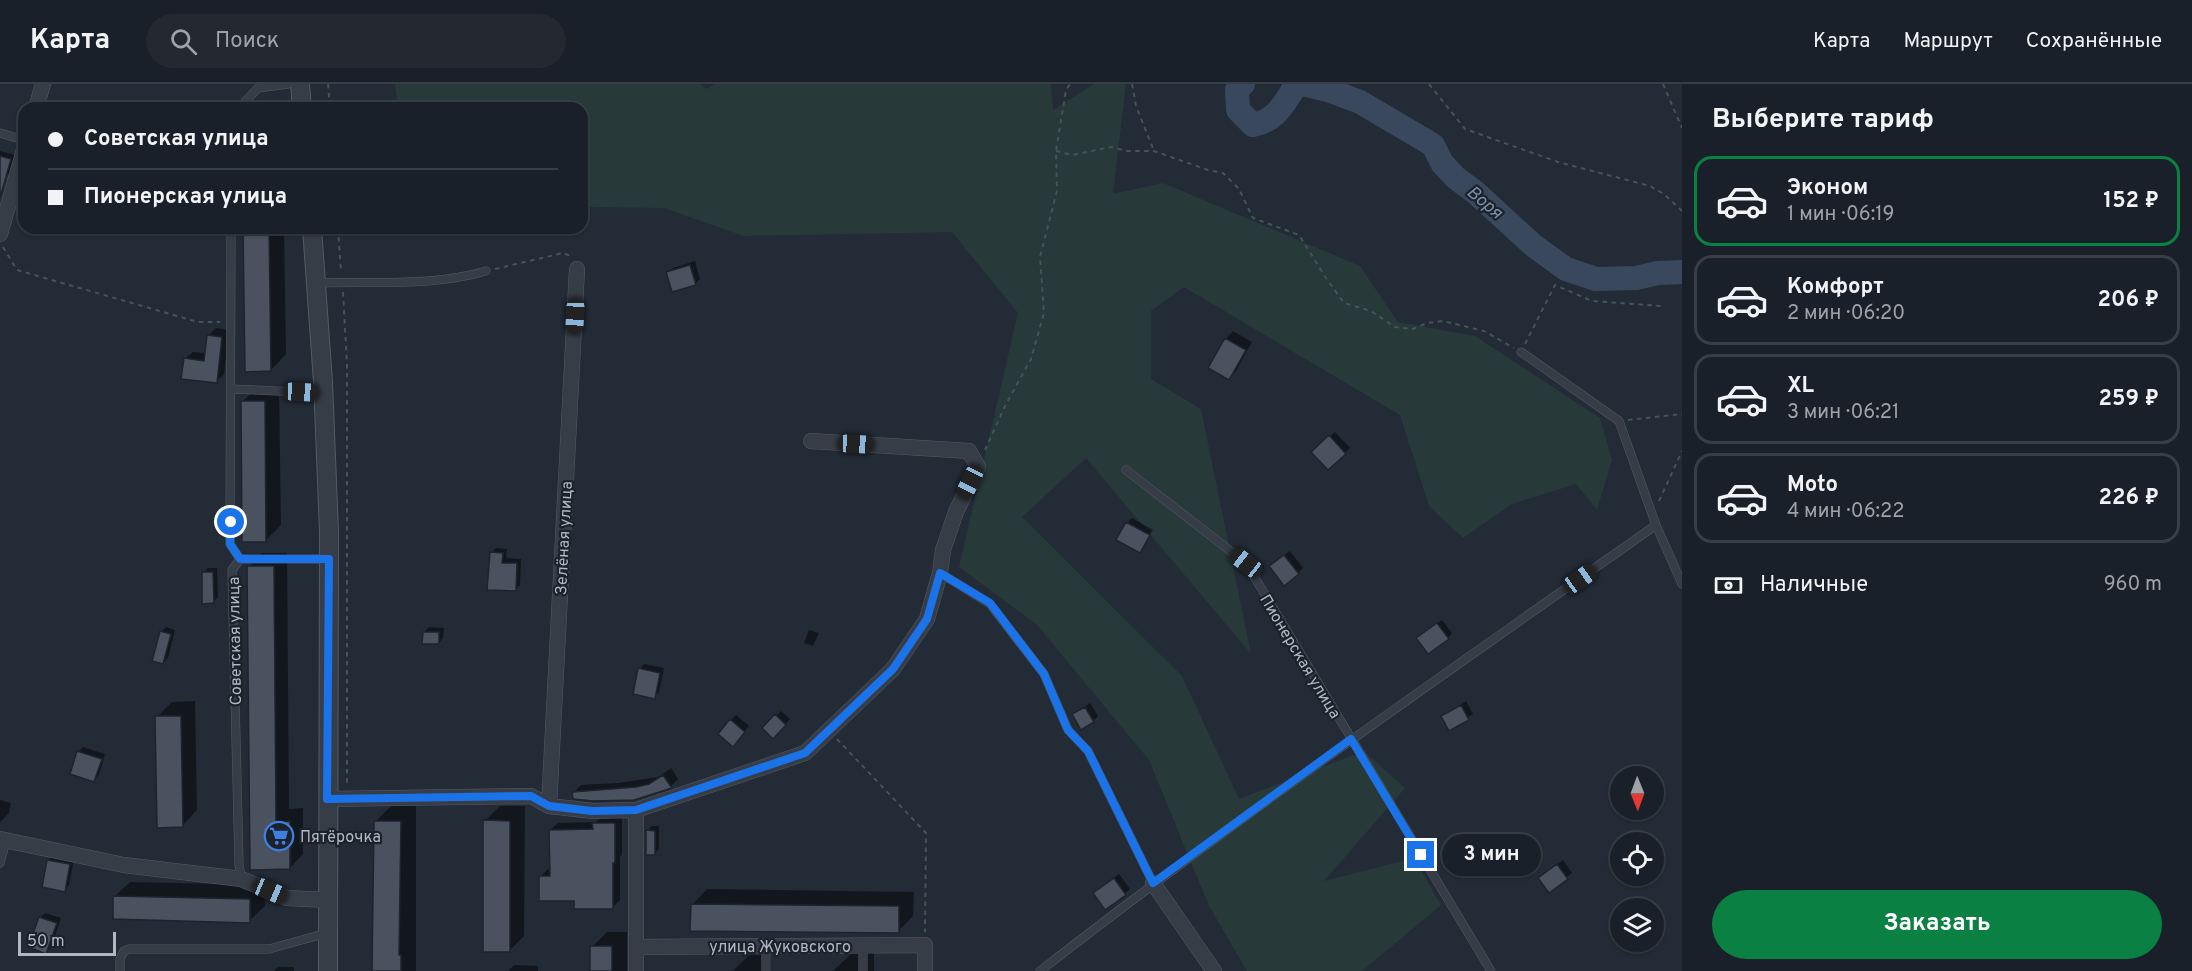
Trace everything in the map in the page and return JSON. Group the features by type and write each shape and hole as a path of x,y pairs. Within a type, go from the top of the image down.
{"street":[{"path":"38,102 43,84"},
{"path":"300,84 302,102"},
{"path":"0,234 18,171"},
{"path":"312,234 324,393 329,559 327,971"},
{"name":"Зелёная улица","path":"549,806 577,269"},
{"path":"327,799 531,796 549,806 592,811 636,810 805,753 893,669 927,619 940,573 943,550 956,512 978,467 969,451 811,441"},
{"path":"636,810 636,971"},
{"path":"3,840 124,865 241,879 286,898 327,900"},
{"path":"1153,883 1214,971"},
{"path":"925,945 925,971"},
{"name":"улица Жуковского","path":"636,947 925,945"}],"lane":[{"path":"245,102 258,88 288,84"},
{"path":"0,133 18,138"},
{"name":"Советская улица","path":"231,234 230,544 240,559 232,570 241,879"},
{"path":"316,283 415,283 486,271"},
{"path":"1521,352 1619,421 1656,525 1682,584"},
{"path":"231,388 324,393"},
{"name":"Пионерская улица","path":"1126,470 1246,563 1491,971"},
{"path":"1040,971 1153,883 1351,739 1656,525"},
{"path":"240,559 329,559"},
{"path":"940,573 990,603 1044,674 1068,730 1088,751 1153,883"},
{"path":"0,863 3,840"},
{"path":"120,971 120,959 124,951 129,949 268,949 327,933"},
{"path":"766,946 766,971"},
{"path":"863,946 863,971"}],"path":[{"path":"328,84 330,102"},
{"path":"978,467 1005,406 1031,359 1044,313 1040,257 1057,191 1056,150 1066,90 1070,84"},
{"path":"1132,84 1136,106 1154,151"},
{"path":"1429,84 1466,129 1558,162 1650,186 1664,194 1682,211"},
{"path":"1663,84 1682,128"},
{"path":"1056,150 1072,155 1111,147 1127,151 1154,151 1223,173 1239,189 1253,218 1299,235 1344,303 1371,310 1395,327 1413,329 1427,322 1443,321 1484,331 1521,352 1555,285 1592,301 1660,306"},
{"path":"338,234 347,364 347,799"},
{"path":"0,242 17,270 198,321 231,322"},
{"path":"486,271 563,253 576,260 577,269"},
{"path":"1619,421 1682,414"},
{"path":"1656,525 1658,504 1682,451"},
{"path":"829,730 926,833 925,945"}],"shaded area":[{"path":"395,84 701,84 706,89 715,84 1051,84 1053,110 1094,84 1126,84 1113,194 1163,183 1360,266 1398,322 1475,336 1600,418 1612,460 1597,510 1576,484 1512,504 1463,538 1429,506 1400,415 1184,287 1151,311 1151,379 1201,409 1251,654 1086,458 1022,517 1182,676 1239,799 1364,751 1405,788 1324,881 1414,858 1441,905 1362,971 1247,971 1209,906 1149,760 1037,625 959,567 1018,313 952,232 744,236 664,208 588,207 588,102 397,102"}],"building":[{"path":"0,156 11,159 0,198"},
{"path":"243,234 269,234 271,371 245,372"},
{"path":"690,265 696,285 672,292 666,272"},
{"path":"207,335 222,337 217,383 181,379 184,358 204,361"},
{"path":"1225,338 1246,350 1229,380 1208,368"},
{"path":"241,401 265,401 266,542 242,542"},
{"path":"1329,435 1346,454 1328,470 1311,452"},
{"path":"1126,522 1150,535 1140,553 1116,540"},
{"path":"490,552 503,553 502,563 517,563 516,591 487,590"},
{"path":"1284,555 1299,574 1284,586 1269,566"},
{"path":"247,566 274,566 276,822 290,821 290,869 250,870"},
{"path":"202,572 213,572 214,603 202,604"},
{"path":"1437,623 1449,639 1428,654 1416,638"},
{"path":"160,631 171,634 163,664 152,661"},
{"path":"423,632 439,632 439,644 422,644"},
{"path":"638,668 660,673 655,699 633,694"},
{"path":"1461,705 1469,720 1449,731 1441,716"},
{"path":"1085,707 1094,722 1081,730 1072,714"},
{"path":"775,714 786,725 773,739 762,728"},
{"path":"155,716 181,716 183,827 157,828"},
{"path":"730,719 745,732 733,747 718,734"},
{"path":"77,751 102,759 94,782 70,774"},
{"path":"663,775 672,788 634,800 573,799 572,792 636,787 649,784"},
{"path":"483,820 510,821 510,952 483,952"},
{"path":"374,821 401,821 399,955 401,955 401,971 372,971"},
{"path":"592,823 615,823 613,909 574,909 574,901 539,901 539,876 550,876 549,830 593,829"},
{"path":"646,830 655,831 655,855 646,855"},
{"path":"47,860 70,864 65,892 42,887"},
{"path":"1557,864 1568,879 1549,893 1538,878"},
{"path":"1114,878 1126,895 1105,910 1093,893"},
{"path":"113,896 250,899 250,923 113,919"},
{"path":"691,904 899,906 899,933 690,931"},
{"path":"39,917 57,923 46,954 28,947"},
{"path":"590,946 612,946 612,971 590,971"}],"waterway":[{"name":"Воря","path":"1243,84 1237,90 1238,110 1253,125 1274,115 1296,85 1301,84"},
{"name":"Воря","path":"1303,84 1328,90 1360,102 1433,145 1442,163 1456,178 1475,192 1534,246 1566,269 1596,279 1636,278 1658,273 1682,272"}],"place":[{"name":"Пятёрочка","path":"279,836"}],"route":[{"path":"231,522 230,544 240,559 329,559 327,799 531,796 549,806 592,811 636,810 805,753 893,669 927,619 940,573 990,603 1044,674 1068,730 1088,751 1153,883 1351,739 1421,855"}]}
